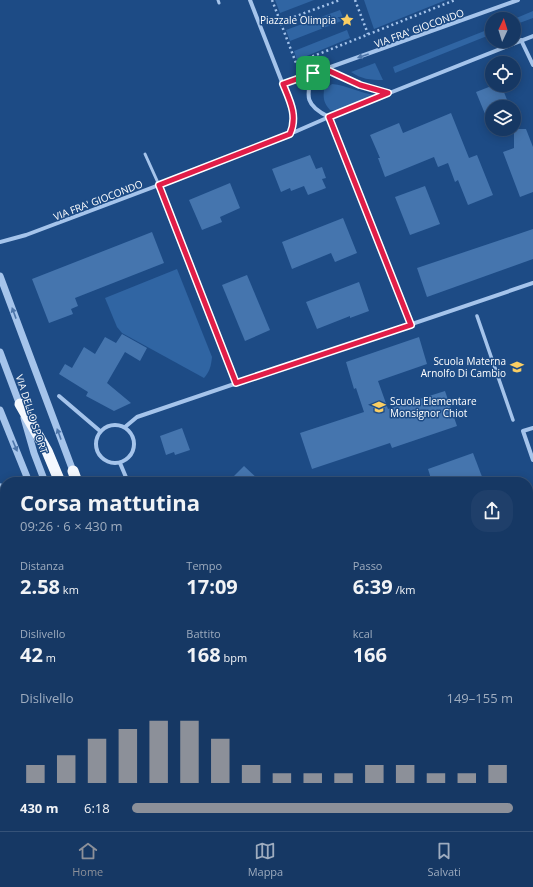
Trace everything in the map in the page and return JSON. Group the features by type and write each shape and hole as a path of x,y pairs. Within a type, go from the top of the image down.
{"highway":[{"path":"20,404 47,451 58,477"},
{"path":"73,471 75,477"}],"street":[{"path":"250,0 294,113 293,127 290,134"},
{"name":"VIA FRA' GIOCONDO","path":"283,84 518,0"},
{"name":"VIA FRA' GIOCONDO","path":"521,40 533,36"},
{"path":"521,40 533,65"},
{"name":"VIA FRA' GIOCONDO","path":"0,242 26,235 159,185 290,134 501,48"},
{"path":"325,69 360,85 388,93"},
{"path":"313,73 308,88 309,102 317,112 329,117 411,325"},
{"path":"159,185 236,383"},
{"path":"0,276 73,471"},
{"path":"126,427 136,417 533,283"},
{"path":"477,316 513,420"},
{"name":"VIA DELLO SPORT","path":"0,352 20,404 34,453 43,477"},
{"path":"59,396 100,431"},
{"path":"0,410 27,477"},
{"path":"115,424 126,427 131,431 134,437 135,444 131,456 120,463 108,462 99,454 96,448 100,431 115,424"},
{"path":"533,428 523,431 533,460"},
{"path":"120,463 126,477"}],"lane":[{"path":"146,154 159,185"}],"path":[{"path":"272,0 296,62 455,0"},
{"path":"280,22 340,0"},
{"path":"355,0 368,34"}],"shaded area":[{"path":"275,0 314,0 280,13"},
{"path":"364,0 446,0 374,29"},
{"path":"340,10 344,20 290,41 286,30"},
{"path":"533,11 533,18 521,22 521,16"},
{"path":"347,30 350,38 297,60 294,51"},
{"path":"485,31 485,37 395,73 393,67"},
{"path":"375,63 383,80 366,79 351,72"},
{"path":"332,84 376,95 376,97 339,110 330,110 325,103 324,90"},
{"path":"177,269 212,357 210,368 204,378 122,333 117,327 105,298"}],"building":[{"path":"485,88 485,92 504,92 507,100 485,100 485,114 476,92"},
{"path":"451,113 469,158 477,155 493,195 468,205 458,180 455,182 448,163 438,167 434,157 385,177 378,158 380,158 370,135 399,123 403,133"},
{"path":"521,129 526,129 533,147 533,192 520,197 503,152 514,148 514,136 521,136"},
{"path":"310,155 316,169 322,167 326,178 322,179 326,188 308,195 304,186 291,191 290,188 281,192 272,169"},
{"path":"230,183 240,208 220,217 222,222 202,230 189,200"},
{"path":"425,186 440,224 410,235 395,197"},
{"path":"343,218 357,253 335,262 331,253 292,269 282,242"},
{"path":"533,229 533,259 427,297 417,268"},
{"path":"152,232 164,263 75,298 78,306 71,309 73,314 49,323 32,279"},
{"path":"247,275 270,330 245,341 222,285"},
{"path":"359,282 369,311 350,318 350,316 317,329 306,302"},
{"path":"122,334 147,348 140,361 125,352 107,383 131,403 114,411 86,396 88,392 59,374 65,364 72,368 84,347 95,354 105,337 116,343"},
{"path":"419,337 427,364 378,381 388,409 445,391 457,426 392,448 390,443 312,469 300,433 364,412 356,388 354,389 346,362"},
{"path":"182,428 190,450 175,455 174,452 166,455 160,436"},
{"path":"473,453 482,477 430,477 428,469"},
{"path":"244,466 256,477 233,477"}],"place":[{"name":"Piazzale Olimpia","path":"347,20"},
{"name":"Scuola Materna Arnolfo Di Cambio","path":"517,367"},
{"name":"Scuola Elementare Monsignor Chiot","path":"379,407"}],"route":[{"path":"325,69 360,85 388,93 329,117 411,325 236,383 159,185 290,134 293,127 294,113 283,84 313,73 325,69"}]}
